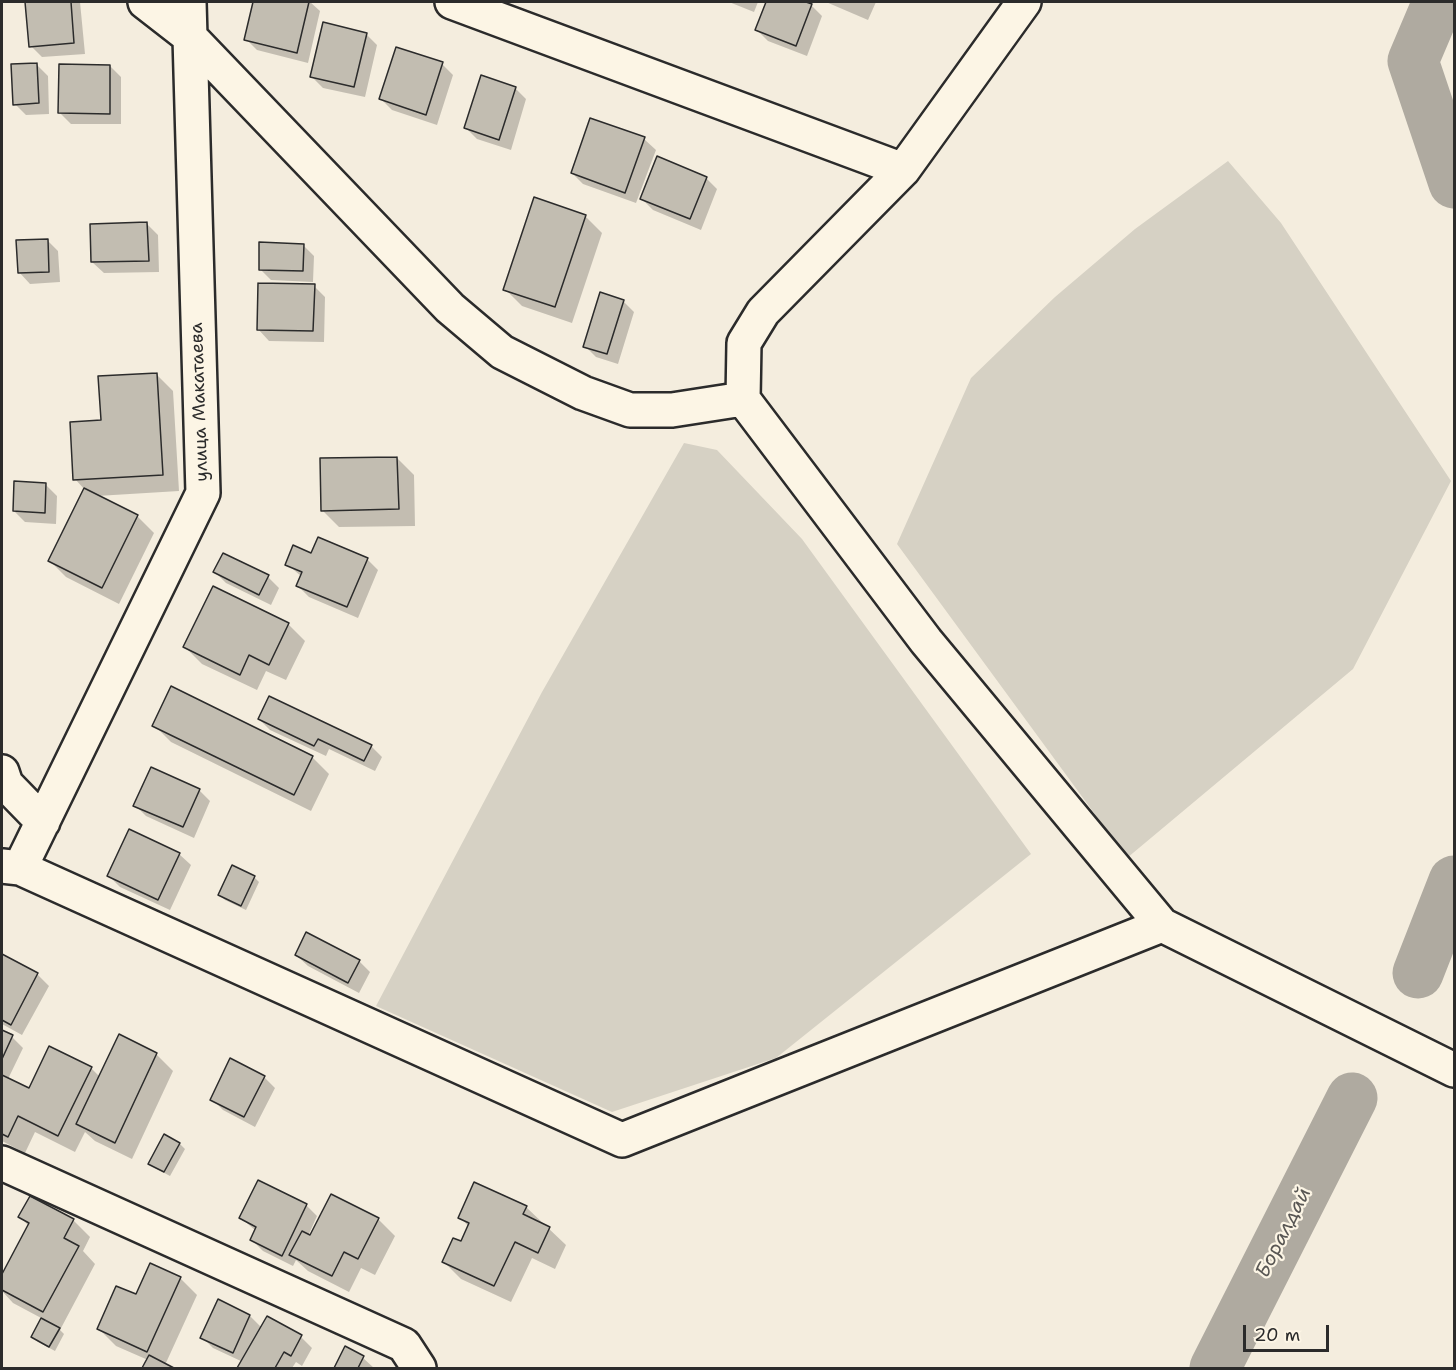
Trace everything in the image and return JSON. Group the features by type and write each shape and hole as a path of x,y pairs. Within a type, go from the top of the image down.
{"street":[{"path":"145,2 190,37 450,308 502,352 584,393 630,410 672,410 743,399"},
{"name":"улица Макатаева","path":"11,867 43,822 203,493 189,2"},
{"path":"452,2 903,170"},
{"path":"1024,2 903,170 763,312 744,343 743,399 926,641 1162,925 1455,1070"},
{"path":"2,772 6,784 43,822"},
{"path":"11,867 622,1140 1162,925"},
{"path":"2,1163 404,1345 419,1368"}],"shaded area":[{"path":"1228,161 1281,223 1451,481 1353,669 1127,858 897,544 971,378 1055,297 1135,229"},
{"path":"684,443 717,450 802,539 1031,854 776,1058 612,1112 376,1006 542,692"}],"building":[{"path":"25,2 71,2 74,43 29,47"},
{"path":"253,2 309,2 297,53 244,40"},
{"path":"766,2 812,4 796,46 755,30"},
{"path":"323,22 367,33 354,87 310,77"},
{"path":"396,47 443,62 426,115 379,99"},
{"path":"37,63 39,103 13,105 11,64"},
{"path":"59,64 110,65 110,114 58,113"},
{"path":"481,75 516,87 499,140 464,128"},
{"path":"590,118 645,137 625,193 571,173"},
{"path":"657,156 707,177 690,219 640,199"},
{"path":"534,197 586,215 555,307 503,290"},
{"path":"147,222 149,261 91,262 90,224"},
{"path":"48,239 49,272 18,273 16,240"},
{"path":"259,242 304,244 303,271 259,270"},
{"path":"258,283 315,284 313,331 257,330"},
{"path":"600,292 624,300 607,354 583,347"},
{"path":"157,373 163,475 73,480 70,422 101,420 98,376"},
{"path":"397,457 399,509 321,511 320,458"},
{"path":"14,481 46,483 45,513 13,511"},
{"path":"84,488 138,515 102,588 48,561"},
{"path":"318,537 368,558 347,607 296,586 302,572 285,565 293,545 311,553"},
{"path":"223,553 269,575 259,595 213,572"},
{"path":"213,586 289,623 269,665 249,655 240,675 183,647"},
{"path":"171,686 313,756 294,795 152,726"},
{"path":"269,696 372,745 364,761 318,739 314,746 258,719"},
{"path":"151,767 200,789 183,827 133,806"},
{"path":"129,829 180,853 158,900 107,876"},
{"path":"232,865 255,876 241,906 218,895"},
{"path":"306,932 360,960 348,983 295,955"},
{"path":"2,954 38,973 11,1025 2,1020"},
{"path":"2,1030 13,1035 2,1059"},
{"path":"119,1034 157,1053 115,1143 76,1124"},
{"path":"49,1046 92,1067 58,1136 18,1116 8,1137 2,1134 2,1075 29,1088"},
{"path":"230,1058 265,1076 244,1117 210,1100"},
{"path":"164,1134 180,1143 164,1172 148,1164"},
{"path":"258,1180 307,1204 282,1256 250,1240 256,1227 239,1218"},
{"path":"474,1182 527,1206 523,1214 550,1227 538,1253 515,1242 494,1286 442,1262 453,1238 461,1241 469,1223 458,1218"},
{"path":"331,1194 379,1218 358,1259 344,1252 332,1276 289,1255 302,1231 310,1235"},
{"path":"30,1196 74,1219 64,1238 79,1246 43,1312 2,1290 2,1274 29,1223 18,1217"},
{"path":"150,1263 181,1277 147,1352 97,1329 116,1286 136,1294"},
{"path":"218,1299 250,1315 233,1353 200,1338"},
{"path":"267,1316 302,1335 291,1356 284,1352 275,1368 237,1368"},
{"path":"41,1318 60,1328 49,1347 31,1337"},
{"path":"345,1346 364,1356 358,1368 334,1368"},
{"path":"149,1355 174,1368 142,1368"}],"waterway":[{"path":"1438,2 1413,61 1454,183"},
{"path":"1418,973 1454,881"},
{"name":"Боралдай","path":"1215,1368 1352,1098"}]}
